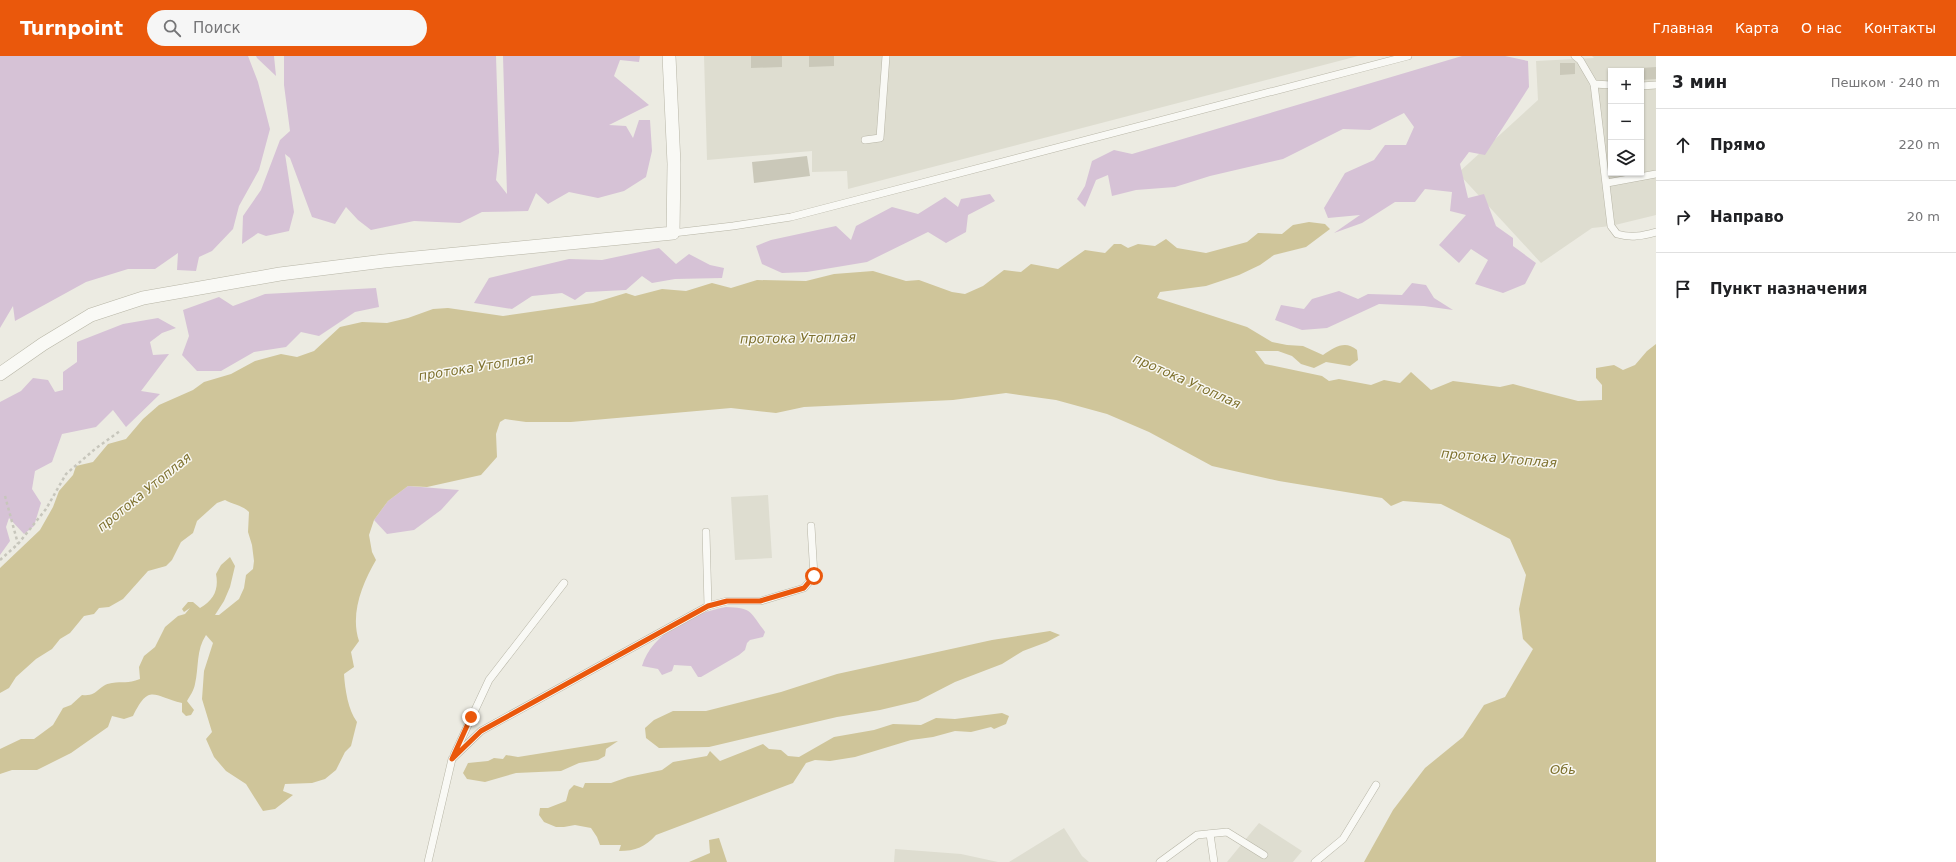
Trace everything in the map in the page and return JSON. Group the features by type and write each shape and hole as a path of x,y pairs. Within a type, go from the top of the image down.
{"street":[{"path":"0,374 43,344 91,315 143,298 265,276 377,262 673,232 674,164 669,56"}],"lane":[{"path":"865,140 880,138 886,56"},
{"path":"673,232 733,226 791,217 1408,56"},
{"path":"1575,56 1580,60 1594,84 1611,226 1617,234 1628,237 1641,236 1656,232"},
{"path":"1594,84 1608,85"},
{"path":"1644,86 1656,85"},
{"path":"1607,183 1656,174"},
{"path":"452,759 481,731 708,606 727,601 760,601 804,588 814,576 811,526"},
{"path":"706,532 708,606"},
{"path":"428,862 452,759 489,680 564,583"},
{"path":"1315,862 1343,839 1376,785"},
{"path":"1160,862 1197,835 1227,832 1264,855"},
{"path":"1210,834 1214,862"}],"path":[{"path":"0,560 18,544 46,509 66,474 95,449 120,431"},
{"path":"5,496 18,544"}],"shaded area":[{"path":"0,56 248,56 258,82 270,129 259,170 239,206 233,229 212,251 199,257 196,271 177,270 178,253 155,269 128,269 86,282 15,321 13,306 0,328"},
{"path":"256,56 274,56 276,76 257,58"},
{"path":"284,56 496,56 499,152 496,180 507,194 503,56 640,56 639,62 620,60 614,76 649,105 609,125 626,126 633,138 639,120 650,120 652,151 646,177 624,191 598,198 569,192 548,204 536,193 528,211 482,212 460,223 414,221 371,230 358,220 346,207 335,224 312,217 290,158 285,154 294,212 289,231 266,236 258,233 242,244 243,216 261,190 280,140 290,131 284,85"},
{"path":"704,56 1358,56 848,189 847,171 812,172 812,151 707,160"},
{"path":"1462,56 1505,56 1528,61 1529,87 1485,155 1469,152 1460,164 1468,198 1484,194 1496,226 1513,238 1513,246 1536,263 1525,284 1503,293 1475,284 1488,260 1471,249 1459,263 1439,245 1466,215 1450,211 1452,192 1425,189 1415,202 1395,202 1362,223 1334,233 1360,215 1328,218 1324,208 1345,173 1374,160 1385,145 1406,145 1414,127 1404,113 1370,130 1343,129 1283,159 1210,176 1175,187 1136,190 1112,196 1108,175 1096,180 1085,207 1077,199 1085,186 1092,161 1114,150 1132,154"},
{"path":"1592,56 1656,56 1656,215 1611,226 1592,228 1541,263 1458,173 1538,100 1536,61 1594,58"},
{"path":"990,194 995,201 968,215 966,232 946,243 928,232 867,262 807,272 782,273 762,264 756,246 771,240 836,226 851,240 856,226 892,207 918,214 945,197 958,207 961,199"},
{"path":"659,248 676,264 689,254 710,265 724,268 722,278 675,279 652,283 642,276 626,290 586,292 575,300 562,293 532,296 512,309 474,303 489,278 569,259 602,260"},
{"path":"1412,283 1426,285 1434,298 1453,310 1424,306 1379,304 1327,328 1302,330 1275,320 1281,305 1304,309 1312,299 1339,291 1358,299 1368,294 1402,295"},
{"path":"376,288 379,307 355,312 319,336 301,332 286,347 254,352 221,371 197,371 182,355 189,336 183,310 219,297 233,306 265,294"},
{"path":"158,318 176,328 162,333 150,342 153,355 169,354 141,391 160,394 126,427 113,410 96,427 62,434 52,462 35,471 32,489 41,503 34,526 24,534 9,518 6,527 10,541 0,555 0,402 21,391 33,378 48,380 55,392 63,390 63,372 77,362 77,342 123,324"},
{"path":"408,486 459,490 441,510 414,530 387,534 374,520 388,501"},
{"path":"768,495 772,558 735,560 731,497"},
{"path":"726,607 740,608 749,611 765,632 763,637 750,640 747,643 745,650 739,655 701,677 698,677 691,666 674,665 672,671 662,675 658,669 642,666 647,654 655,644 664,634 675,626 700,614"},
{"path":"1259,823 1302,851 1293,862 1227,862"},
{"path":"1064,828 1082,856 1089,862 1009,862"},
{"path":"895,849 961,854 998,862 894,862"}],"water":[{"name":"Обь","path":"1309,222 1325,224 1330,229 1306,247 1274,255 1260,265 1239,275 1206,286 1160,292 1157,298 1247,327 1272,342 1303,346 1323,355 1340,346 1348,345 1353,347 1357,350 1358,360 1350,366 1326,362 1314,368 1301,364 1292,356 1278,351 1255,351 1265,364 1322,376 1329,381 1339,379 1371,385 1384,380 1400,383 1411,372 1431,390 1453,381 1500,387 1513,384 1578,401 1602,400 1602,385 1596,378 1596,368 1614,365 1623,370 1635,365 1647,351 1656,344 1656,862 1364,862 1393,810 1425,768 1463,737 1484,705 1505,697 1533,649 1523,639 1519,609 1526,575 1510,539 1441,504 1403,501 1391,506 1382,498 1279,481 1212,466 1149,432 1107,414 1056,400 1006,393 953,400 804,407 776,413 731,408 571,422 526,422 505,419 500,422 496,434 497,457 481,475 427,487 408,486 388,501 374,520 369,535 372,552 376,560 366,579 359,599 356,620 359,641 351,652 354,667 344,674 349,705 357,722 351,746 345,752 336,770 325,779 312,783 285,784 283,791 293,795 275,809 263,811 246,784 226,771 214,757 206,739 212,732 202,699 204,671 213,643 206,635 199,653 196,678 192,693 187,701 194,710 191,715 186,716 182,712 182,703 153,694 143,699 133,716 124,719 112,716 108,727 71,753 37,770 12,770 0,774 0,749 21,739 34,739 53,725 63,708 71,705 82,695 95,693 107,684 140,679 139,667 144,656 155,647 165,627 178,616 185,614 190,608 184,612 182,609 188,602 193,602 200,608 212,598 217,585 216,574 221,565 230,557 235,566 230,587 224,601 215,615 219,615 239,599 244,588 246,575 253,569 254,561 252,545 248,532 249,512 241,506 225,500 217,503 197,521 193,533 181,542 172,560 166,566 148,571 123,599 109,607 99,608 94,614 84,616 70,633 60,639 52,649 36,659 16,677 9,688 0,693 0,568 40,530 53,507 59,491 73,475 76,466 93,462 108,444 126,439 143,419 159,405 193,390 204,382 231,374 255,361 281,354 297,357 314,351 340,327 362,322 387,323 408,318 433,309 448,308 503,316 593,303 626,293 635,296 662,289 686,291 712,283 731,288 757,280 806,281 834,274 873,271 906,281 919,280 952,292 965,294 983,286 1004,270 1021,272 1031,264 1058,269 1085,250 1105,253 1114,244 1121,244 1128,248 1138,244 1155,246 1166,239 1177,248 1206,253 1247,242 1258,233 1282,234 1293,225"},
{"path":"1050,631 1060,635 1047,642 1023,651 1002,664 955,682 918,701 880,710 837,717 709,747 659,748 646,738 645,728 654,720 673,711 706,711 781,692 837,674 992,640"},
{"path":"1002,713 1009,716 1006,724 994,729 991,727 971,732 955,731 933,737 911,740 855,757 830,761 815,760 806,763 793,783 656,835 640,848 619,851 621,845 600,845 591,828 575,825 556,827 544,822 539,815 540,808 548,808 566,801 569,790 574,785 583,788 585,783 611,783 628,777 662,770 673,762 707,756 710,751 720,761 763,744 769,749 781,750 788,756 799,757 834,737 874,730 893,724 921,725 936,718 955,719"},
{"path":"618,741 606,749 605,756 598,760 579,763 561,771 516,773 485,782 467,779 463,773 468,763 488,761 494,758 503,759 506,755 518,757"},
{"path":"719,838 727,862 689,862 710,853 709,840"}],"building":[{"path":"751,56 782,56 782,67 751,68"},
{"path":"809,56 834,56 834,66 809,67"},
{"path":"1560,63 1575,63 1575,74 1560,75"},
{"path":"1656,67 1656,79 1644,80 1644,68 1641,68"},
{"path":"807,156 810,176 754,183 752,162"}],"route":[{"path":"471,717 452,759 481,731 708,606 727,601 760,601 804,588 814,576"}],"water label":[{"name":"протока Утоплая","path":"798,338"},
{"name":"протока Утоплая","path":"476,367"},
{"name":"протока Утоплая","path":"1187,381"},
{"name":"протока Утоплая","path":"1499,458"},
{"name":"протока Утоплая","path":"144,492"}]}
